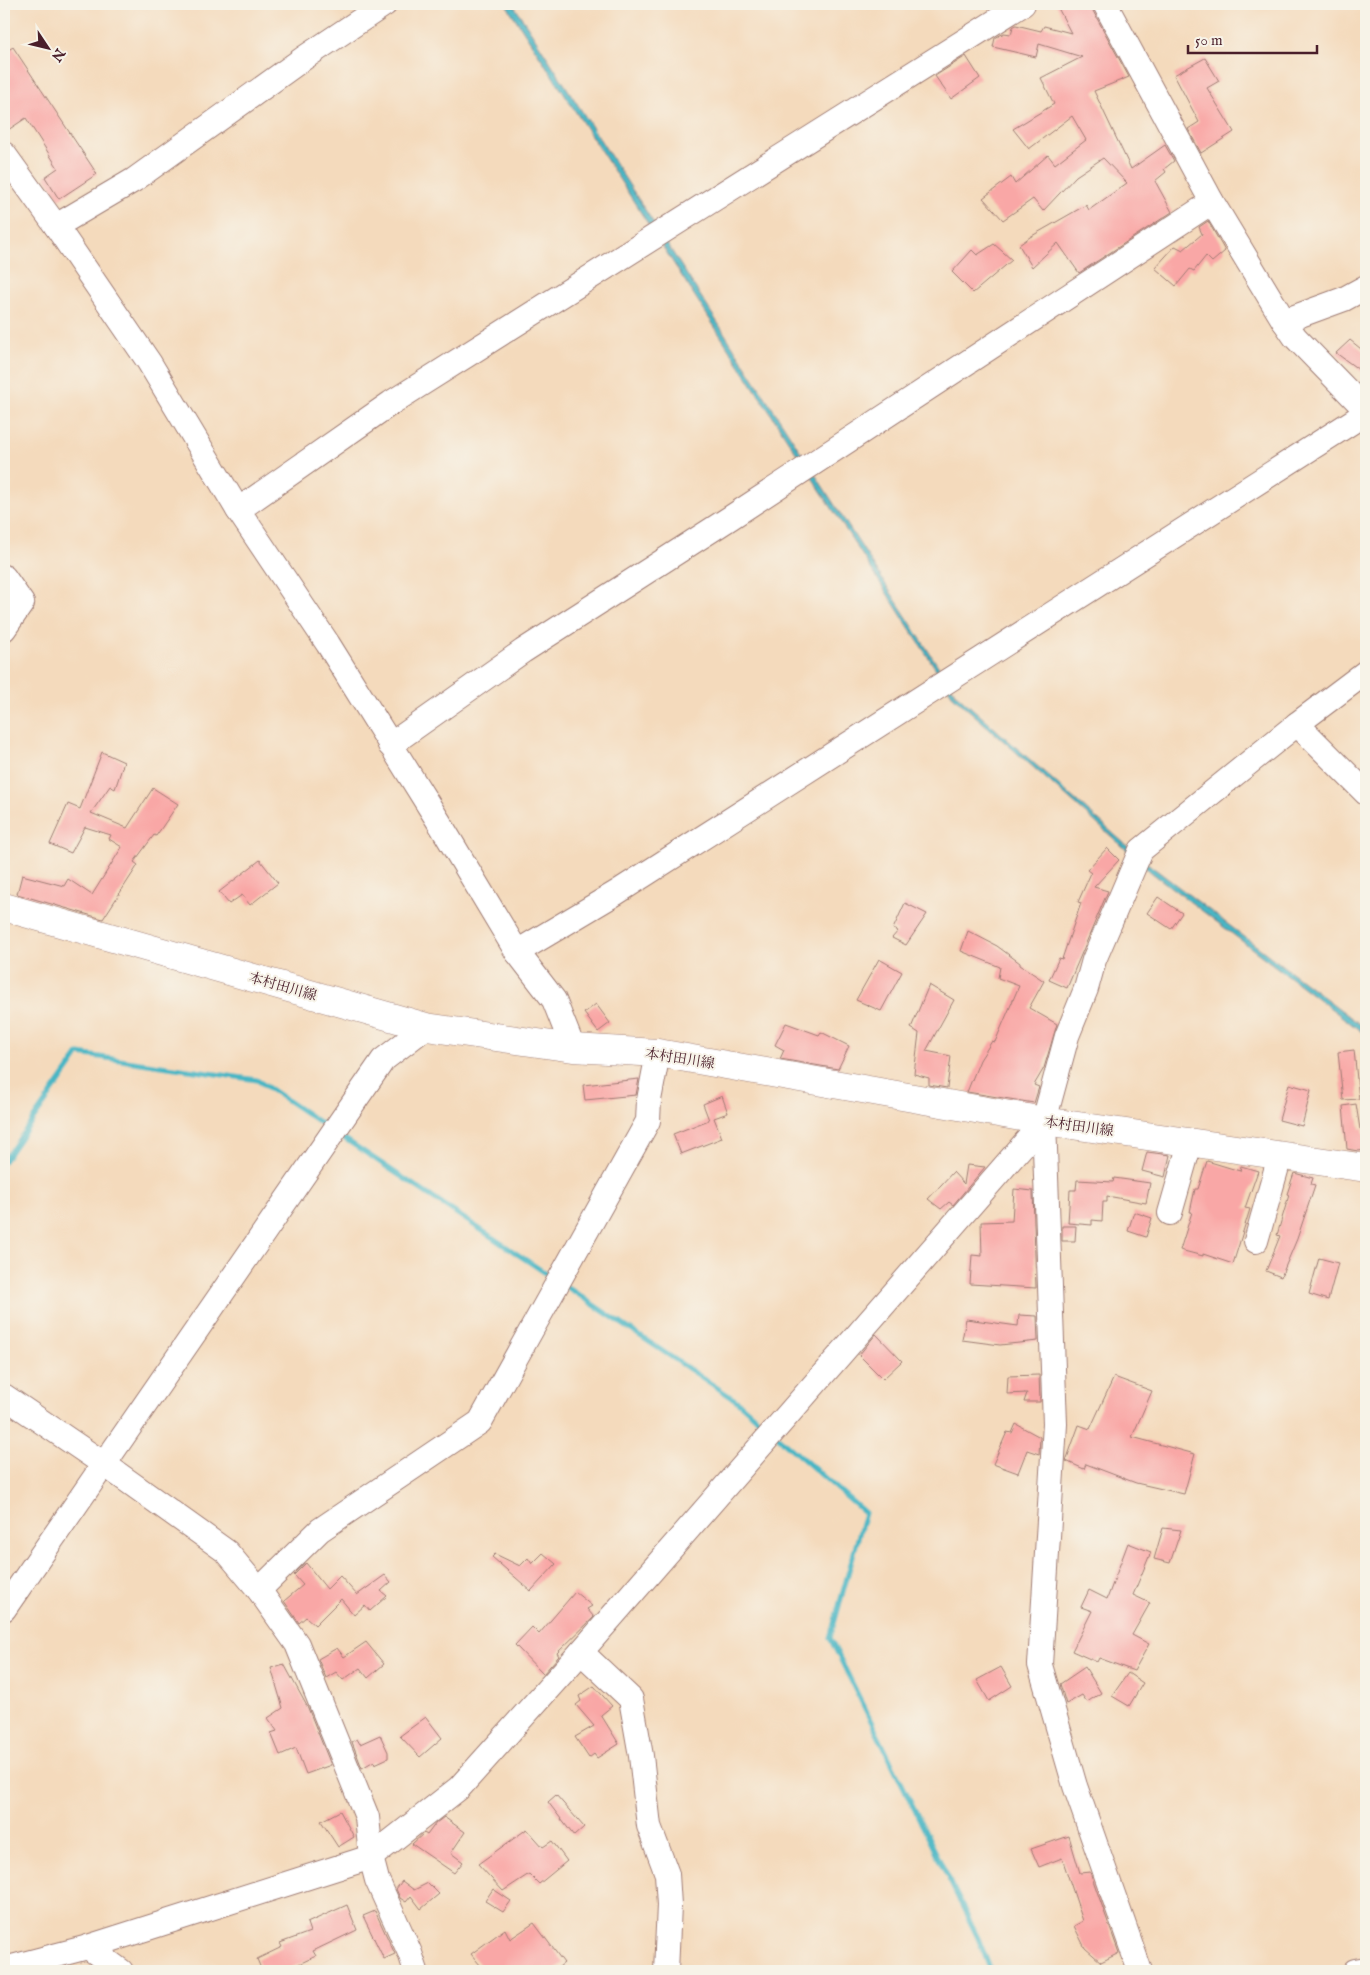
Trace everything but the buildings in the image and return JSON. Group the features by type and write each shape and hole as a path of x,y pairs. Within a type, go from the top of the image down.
{"main road":[{"name":"本村田川線","path":"4,907 426,1027 573,1048 658,1053 1044,1121 1366,1168"}],"street":[{"path":"56,226 134,180 304,58 385,4"},
{"path":"238,510 391,403 1023,4"},
{"path":"517,952 674,857 1366,412 1295,337 1284,321 1212,202 1105,4"},
{"path":"4,154 149,362 238,510 328,644 440,822 517,952 554,1000 573,1048"},
{"path":"390,745 523,651 730,518 1212,202"},
{"path":"1284,321 1344,299 1366,287"},
{"path":"4,577 22,603 4,629"},
{"path":"1140,1971 1075,1786 1040,1665 1056,1424 1044,1121 1067,1036 1086,989 1094,960 1141,850 1297,724 1366,672"},
{"path":"1297,724 1366,793"},
{"path":"4,1609 383,1060 426,1027"},
{"path":"259,1590 320,1530 480,1422 648,1121 649,1100 658,1053"},
{"path":"4,1969 88,1947 371,1857 459,1788 581,1652 1044,1121"},
{"path":"1170,1213 1190,1143"},
{"path":"1256,1241 1280,1156"},
{"path":"4,1396 104,1464 227,1552 259,1590 297,1644 367,1817 371,1857 377,1880 410,1953 416,1971"},
{"path":"581,1652 631,1699 641,1756 649,1826 667,1874 669,1905 666,1971"},
{"path":"88,1947 121,1971"}],"water":[{"path":"506,4 513,4 956,694 1143,860 1366,1029 1366,1035 1139,863 1129,852 954,697"}],"waterway":[{"path":"4,1161 79,1054 257,1080 328,1128"},
{"path":"339,1135 553,1278"},
{"path":"564,1285 737,1401 768,1428"},
{"path":"778,1437 865,1513 830,1638 978,1938 991,1971"}]}
